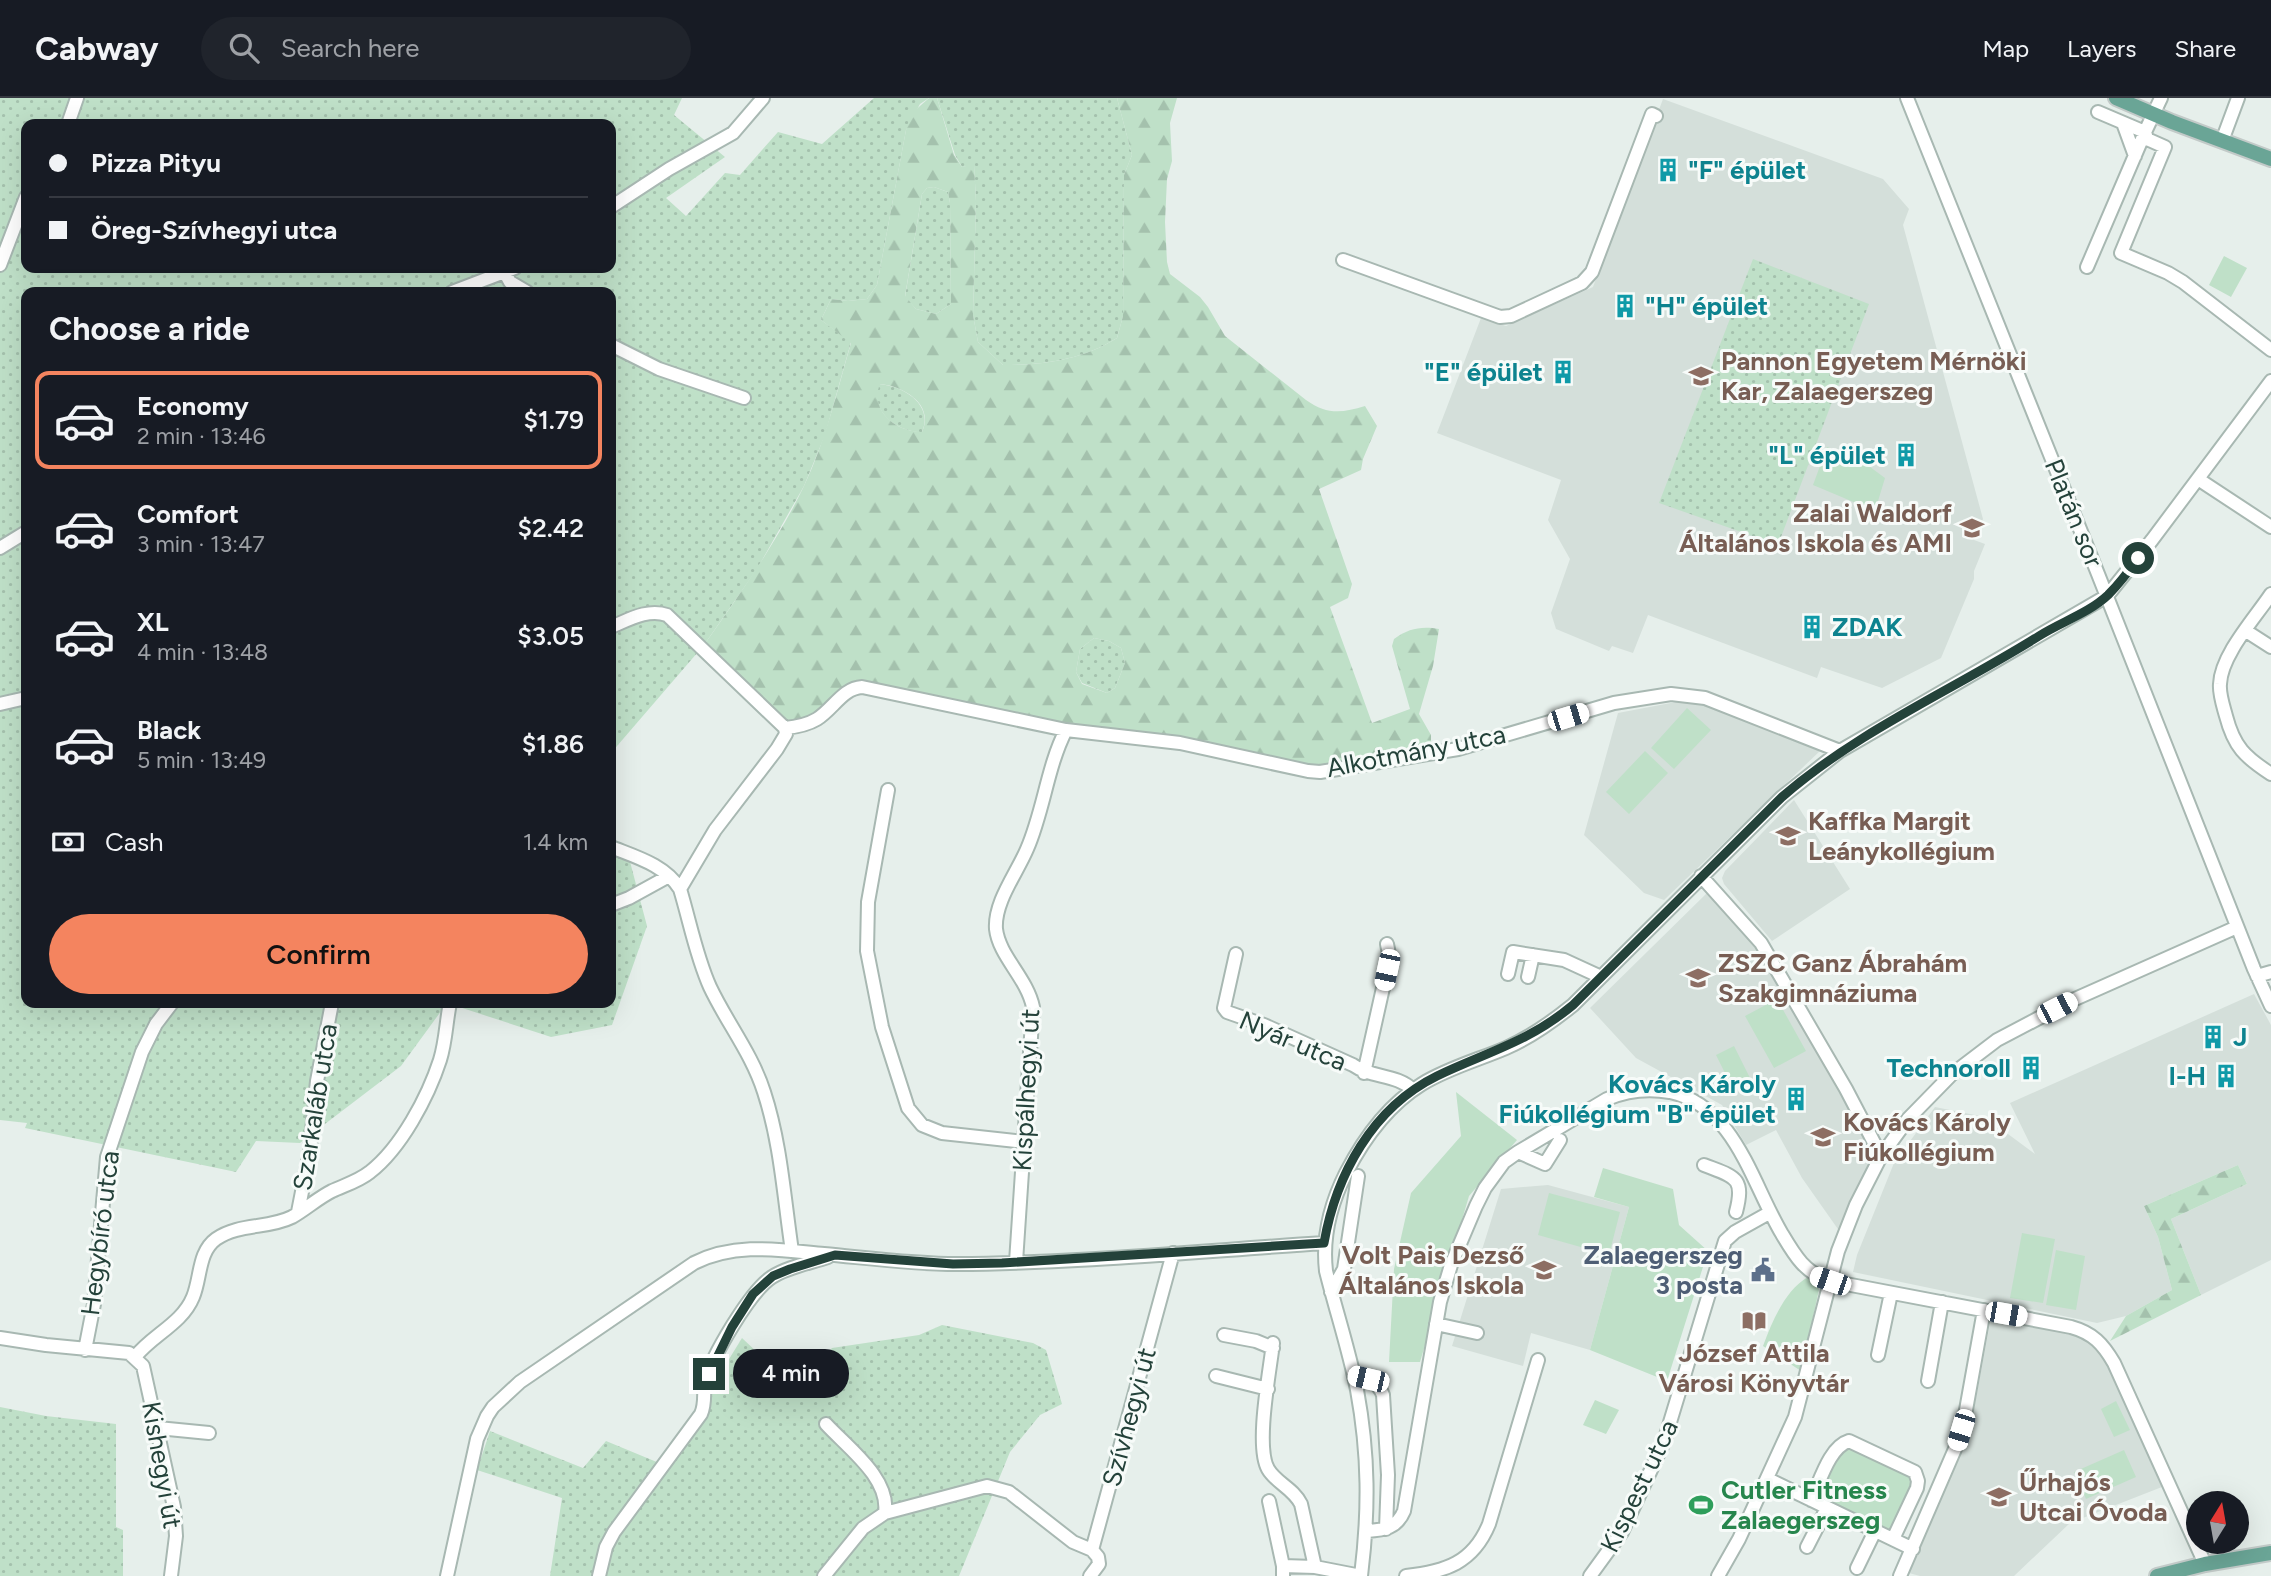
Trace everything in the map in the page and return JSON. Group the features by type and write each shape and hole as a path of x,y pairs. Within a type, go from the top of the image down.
{"main road":[{"path":"2116,98 2153,115 2271,159"},
{"path":"2157,1576 2205,1564 2271,1553"}],"street":[{"path":"70,119 77,98"},
{"path":"616,204 669,169 733,133 763,98"},
{"name":"Platán sor","path":"1907,98 2237,927 2269,998"},
{"path":"2087,267 2161,98"},
{"path":"2222,141 2238,98"},
{"path":"2098,112 2145,132"},
{"path":"1343,260 1500,317 1511,316 1582,283 1592,272 1652,114 1656,116"},
{"path":"2123,123 2135,156"},
{"path":"2145,132 2147,139 2165,147 2121,253 2175,277 2271,350"},
{"path":"0,265 21,210"},
{"path":"464,287 504,273"},
{"path":"510,273 510,282 518,287"},
{"path":"616,348 659,369 744,398"},
{"path":"1269,1502 1283,1571 1315,1567 1361,1576 1367,1531 1367,1464 1354,1376 1326,1271 1324,1243 1332,1205 1352,1175 1377,1123 1413,1090 1435,1077 1537,1032 1573,1005 1782,797 1840,751 2107,596 2132,568 2271,381"},
{"path":"2198,479 2271,527"},
{"path":"0,548 21,535"},
{"path":"2271,594 2224,665 2220,685 2231,735 2237,746 2251,761 2271,774"},
{"path":"616,625 639,615 660,612 667,615 785,728 786,734 777,749 715,830 680,889"},
{"path":"2246,631 2271,647"},
{"name":"Alkotmány utca","path":"785,728 796,727 818,718 850,690 862,687 1066,730 1180,743 1320,772 1458,749 1614,703 1671,694 1704,698 1840,751"},
{"path":"0,704 21,699"},
{"name":"Kispálhegyi út","path":"1016,1262 1033,1007 1026,985 1001,946 997,936 996,917 1030,841 1053,762 1066,730"},
{"path":"888,790 868,902 867,951 882,1027 908,1108 922,1125 942,1133 1025,1142"},
{"path":"616,850 656,866 680,889 703,970 764,1091 783,1178 792,1251"},
{"path":"616,903 669,876"},
{"path":"1701,876 1761,943 1846,1089 1881,1156"},
{"path":"1717,1576 1730,1557 1768,1479 1800,1404 1838,1251 1856,1205 1881,1156 1899,1130 1930,1094 1973,1056 1997,1040 2075,999 2237,927"},
{"path":"1364,1073 1387,970 1387,944"},
{"path":"1508,974 1513,951 1564,960 1601,977"},
{"name":"Nyár utca","path":"1236,954 1225,999 1224,1008 1227,1012 1264,1025 1353,1065 1364,1073 1399,1080 1413,1090"},
{"path":"1528,978 1533,955"},
{"path":"2257,976 2271,972"},
{"name":"Hegybíró utca","path":"85,1350 94,1304 103,1186 112,1136 142,1052 156,1024 168,1008"},
{"name":"Szarkaláb utca","path":"298,1212 310,1151 317,1081 331,1008"},
{"path":"0,1338 85,1350 122,1352 135,1357 141,1349 168,1329 187,1308 193,1297 204,1255 211,1243 237,1229 278,1222 298,1212 369,1173 390,1153 416,1114 430,1086 446,1035 449,1008"},
{"path":"1367,1531 1386,1529 1401,1519 1404,1511 1436,1324 1448,1275 1476,1206 1495,1174 1504,1162 1518,1152 1620,1094 1647,1090 1676,1094 1706,1108 1728,1132 1769,1213 1797,1259 1817,1277 2071,1326 2092,1334 2100,1341 2114,1363 2205,1564"},
{"path":"1518,1152 1545,1164 1560,1140"},
{"path":"1704,1165 1735,1179 1741,1190 1736,1212"},
{"path":"1352,1175 1373,1179"},
{"path":"1331,1292 1344,1269 1352,1175"},
{"name":"Kispest utca","path":"1590,1576 1622,1532 1664,1442 1725,1241 1735,1232 1769,1213"},
{"path":"447,1576 477,1439 493,1406 520,1382 706,1257 760,1248 953,1264 1324,1243"},
{"name":"Szívhegyi út","path":"1090,1576 1098,1564 1098,1557 1092,1550 1173,1253"},
{"path":"599,1576 606,1547 614,1532 701,1414 706,1399 705,1382 744,1306 773,1276 835,1255"},
{"path":"1878,1355 1891,1293"},
{"path":"1928,1381 1941,1302"},
{"path":"1900,1576 1947,1472 1966,1410 1984,1310"},
{"path":"1436,1324 1477,1333"},
{"path":"1224,1335 1273,1346 1263,1435 1264,1459 1275,1478 1297,1495 1315,1567"},
{"name":"Kishegyi út","path":"135,1357 146,1373 176,1525 171,1576"},
{"path":"1406,1576 1447,1568 1462,1561 1478,1545 1489,1524 1538,1360"},
{"path":"1354,1376 1374,1382 1383,1395 1388,1475 1386,1529"},
{"path":"1216,1377 1268,1389"},
{"path":"826,1424 873,1474 886,1501 885,1513"},
{"path":"158,1428 209,1433"},
{"path":"1811,1500 1840,1444 1849,1441 1914,1472 1918,1481 1892,1539"},
{"path":"1768,1479 1913,1549"},
{"path":"824,1576 863,1528 885,1513 981,1486 1009,1492 1073,1542 1092,1550"},
{"path":"1911,1500 1931,1507"},
{"path":"1807,1547 1827,1508"},
{"path":"1857,1568 1875,1531"}],"shaded area":[{"name":"Pannon Egyetem Mérnöki Kar, Zalaegerszeg","path":"1663,99 1883,179 1909,209 1903,225 1983,519 1974,540 1985,544 1974,571 1974,579 1941,658 1882,688 1821,667 1817,678 1648,615 1633,653 1612,646 1609,651 1556,629 1551,613 1570,559 1548,520 1561,480 1437,433 1481,318 1506,326 1593,287"},
{"path":"1697,698 1821,750 1664,900 1644,893 1584,835 1618,713"},
{"name":"Kaffka Margit Leánykollégium","path":"1794,800 1850,889 1772,941 1724,884 1722,878 1725,871"},
{"name":"ZSZC Ganz Ábrahám Szakgimnáziuma","path":"1708,892 1758,949 1821,1053 1875,1156 1840,1232 1802,1178 1776,1130 1746,1145 1722,1105 1636,1058 1590,1008"},
{"path":"2254,994 2271,1025 2271,1260 2201,1295 2171,1219 2247,1184 2238,1165 2144,1206 2158,1237 2172,1290 2126,1316 2097,1323 1853,1272 1857,1255 1894,1163 1935,1107 1985,1117 2035,1154 2010,1103"},
{"name":"Volt Pais Dezső Általános Iskola","path":"1548,1185 1629,1207 1590,1350 1531,1333 1523,1366 1452,1346 1501,1189"},
{"path":"1991,1318 2082,1336 2109,1360 2167,1485 2070,1523 2014,1576 1920,1576 1909,1573 1969,1436"}],"green space":[{"path":"0,98 682,98 674,115 725,157 666,198 686,216 725,173 740,175 778,132 822,144 874,98 929,98 920,104 906,130 877,285 867,299 831,299 821,320 851,342 825,435 804,486 757,569 704,645 616,747 616,287 21,287 21,1008 443,1008 401,1066 300,1143 256,1141 236,1172 25,1128 27,1123 0,1120"},
{"path":"929,98 937,98 954,155 962,167 974,164 976,201 973,315 978,342 1003,365 1033,364 1090,352 1117,338 1123,316 1124,175 1132,155 1117,98 1177,98 1170,123 1172,161 1167,179 1165,222 1170,274 1200,297 1225,336 1306,400 1321,408 1335,411 1365,406 1377,426 1361,470 1319,489 1352,584 1348,598 1330,607 1372,723 1410,709 1392,646 1394,639 1416,629 1439,629 1433,666 1419,714 1431,735 1431,751 1314,769 1077,729 856,683 819,711 799,719 788,720 778,717 704,645 782,527 819,451 851,343 821,320 831,299 867,299 877,285 911,114","holes":["934,187 948,192 950,203 951,304 936,314 916,309 905,296 922,194 927,188","880,384 898,388 914,398 924,413 922,432 903,428 888,418 878,403","1094,638 1109,641 1121,648 1125,663 1115,688 1107,693 1082,684 1076,672 1080,649"]},
{"path":"937,98 1117,98 1132,155 1124,175 1123,316 1117,338 1090,352 1062,360 1018,365 1003,365 978,342 973,315 976,201 974,165 962,167 955,155"},
{"path":"934,187 948,192 950,203 951,304 936,314 916,309 905,297 922,194 927,188"},
{"path":"2224,256 2247,268 2231,297 2209,285"},
{"path":"1753,259 1869,304 1778,545 1659,503"},
{"path":"879,384 898,388 914,398 924,413 922,432 903,428 887,418 878,403"},
{"path":"1827,447 1862,461 1885,478 1875,511 1813,485"},
{"path":"1094,638 1109,641 1121,648 1125,663 1115,688 1107,693 1082,683 1076,672 1080,649"},
{"path":"1687,708 1711,730 1674,769 1651,748"},
{"path":"1645,751 1668,773 1629,814 1606,792"},
{"path":"616,846 629,858 647,926 612,1025 551,1037 462,1008 616,1008"},
{"path":"1777,999 1806,1051 1774,1068 1745,1016"},
{"path":"1734,1046 1750,1078 1732,1087 1716,1055"},
{"path":"1456,1092 1517,1140 1469,1196 1420,1362 1389,1362 1394,1269 1411,1193 1461,1136"},
{"path":"2238,1165 2247,1184 2171,1219 2201,1295 2110,1341 2126,1316 2172,1290 2158,1237 2144,1206"},
{"path":"1603,1168 1673,1189 1679,1225 1708,1251 1667,1381 1590,1350 1629,1207 1594,1197"},
{"path":"1549,1193 1620,1212 1609,1255 1538,1235"},
{"path":"2022,1233 2055,1239 2043,1303 2010,1298"},
{"path":"2056,1250 2085,1256 2076,1310 2046,1305"},
{"path":"1808,1277 1817,1282 1819,1290 1801,1371 1763,1346 1786,1298"},
{"path":"942,1325 1033,1343 1046,1350 1062,1404 1040,1415 1010,1452 959,1576 550,1576 562,1498 477,1470 490,1431 583,1468 606,1441 664,1465 742,1338 794,1387 832,1348 919,1335"},
{"path":"1595,1400 1619,1410 1606,1434 1583,1425"},
{"path":"2116,1401 2130,1430 2114,1437 2101,1409"},
{"path":"0,1407 46,1416 116,1424 116,1527 123,1530 123,1576 0,1576"},
{"path":"1849,1441 1918,1481 1893,1539 1811,1500 1834,1453"},
{"path":"2124,1450 2136,1477 2086,1499 2074,1472"}],"place":[{"name":"\"F\" épület","path":"1668,170"},
{"name":"\"H\" épület","path":"1625,306"},
{"name":"\"E\" épület","path":"1563,372"},
{"name":"Pannon Egyetem Mérnöki Kar, Zalaegerszeg","path":"1701,376"},
{"name":"\"L\" épület","path":"1906,455"},
{"name":"Zalai Waldorf Általános Iskola és AMI","path":"1972,528"},
{"name":"ZDAK","path":"1812,627"},
{"name":"Kaffka Margit Leánykollégium","path":"1788,836"},
{"name":"ZSZC Ganz Ábrahám Szakgimnáziuma","path":"1698,978"},
{"name":"J","path":"2213,1037"},
{"name":"Technoroll","path":"2031,1068"},
{"name":"I-H","path":"2226,1076"},
{"name":"Kovács Károly Fiúkollégium \"B\" épület","path":"1796,1099"},
{"name":"Kovács Károly Fiúkollégium","path":"1823,1137"},
{"name":"Volt Pais Dezső Általános Iskola","path":"1544,1270"},
{"name":"Zalaegerszeg 3 posta","path":"1763,1270"},
{"name":"József Attila Városi Könyvtár","path":"1754,1321"},
{"name":"Űrhajós Utcai Óvoda","path":"1999,1497"},
{"name":"Cutler Fitness Zalaegerszeg","path":"1701,1505"}],"route":[{"path":"709,1374 744,1306 765,1282 780,1273 835,1255 953,1264 1002,1263 1324,1243 1332,1205 1353,1159 1377,1123 1413,1090 1435,1077 1508,1047 1555,1020 1782,797 1814,770 1874,730 2096,604 2107,596 2138,558"}]}
